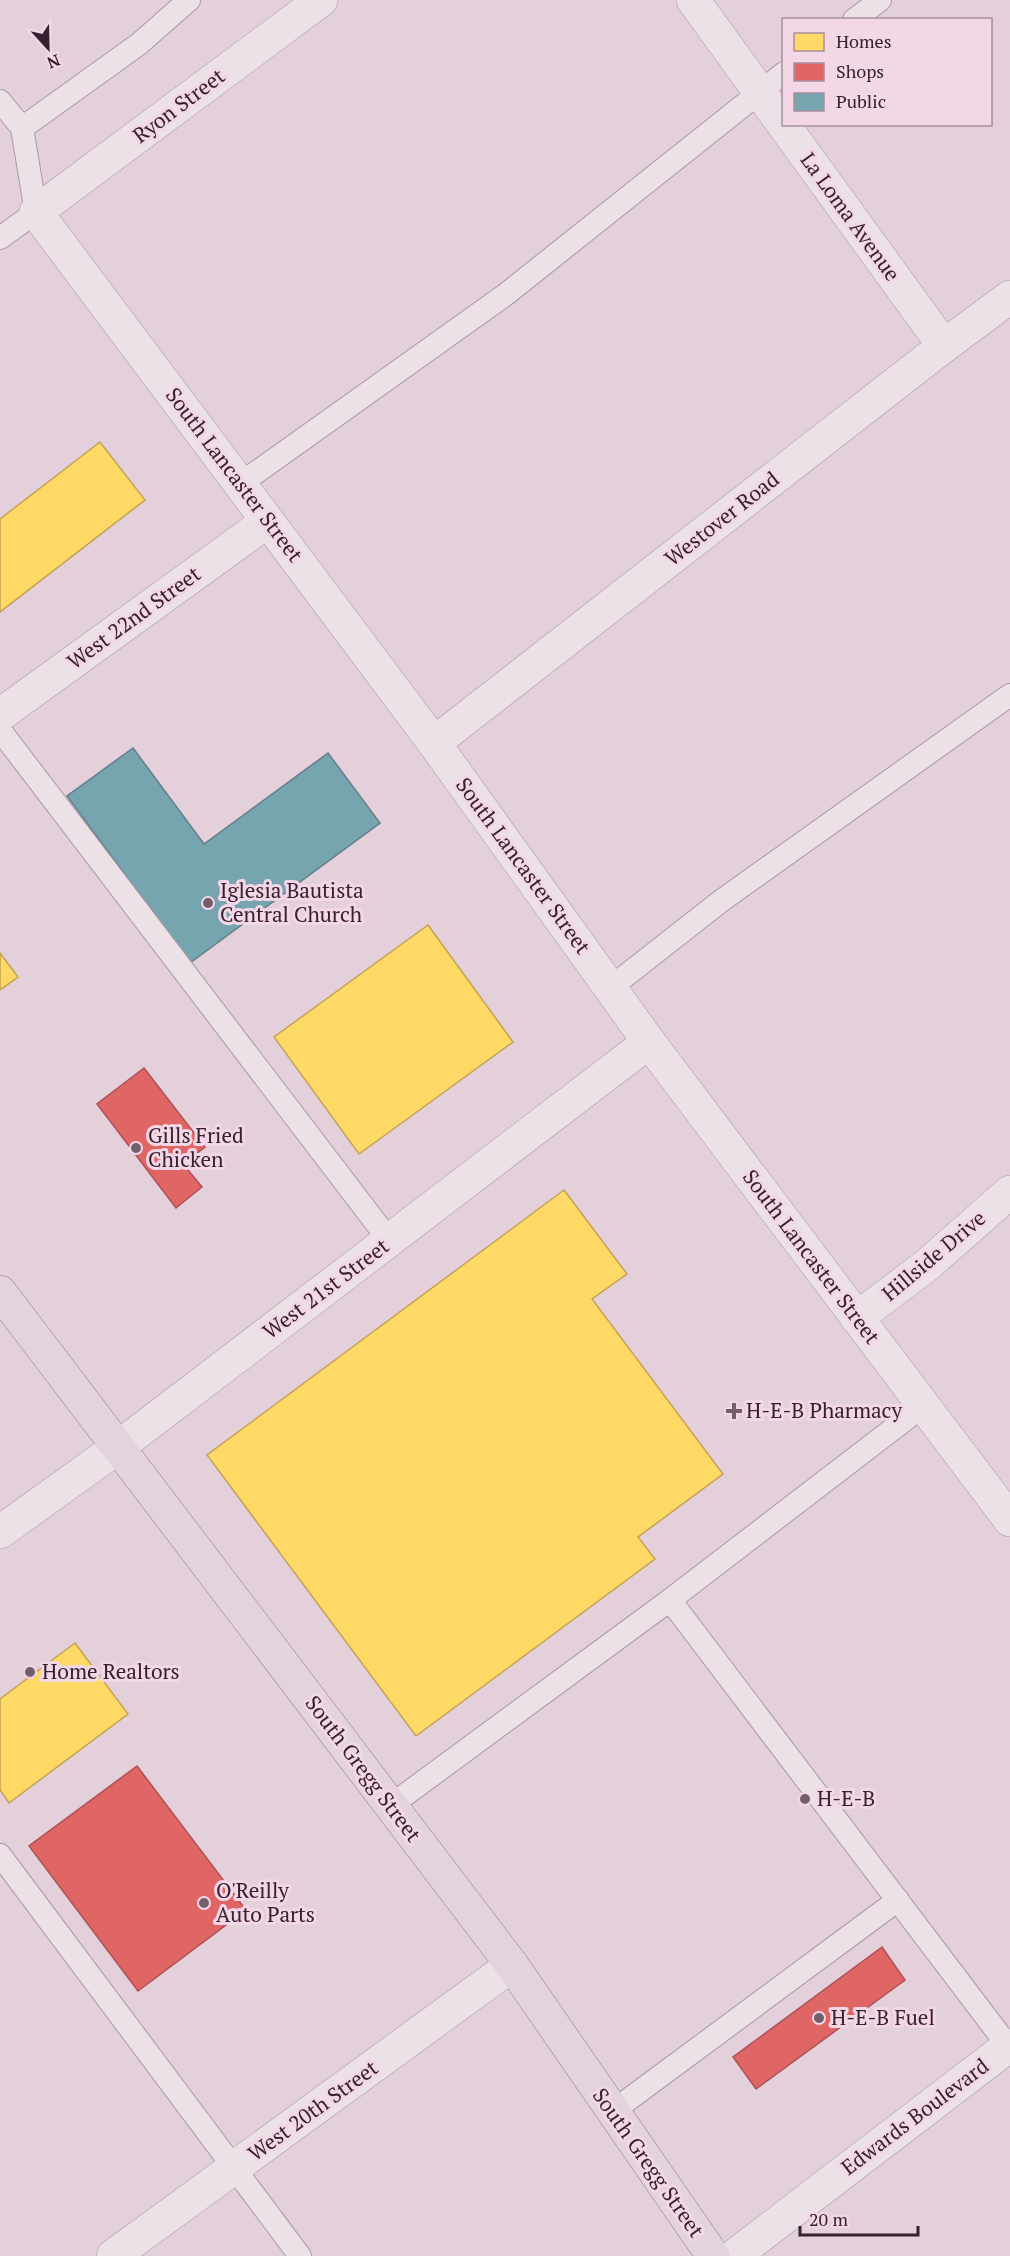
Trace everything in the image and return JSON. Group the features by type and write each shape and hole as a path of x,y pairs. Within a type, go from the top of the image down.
{"main road":[{"name":"South Gregg Street","path":"0,1292 512,1965 713,2256"}],"street":[{"name":"Ryon Street","path":"36,212 321,0"},
{"name":"La Loma Avenue","path":"693,0 771,82 782,99"},
{"name":"La Loma Avenue","path":"800,126 944,346"},
{"name":"South Lancaster Street","path":"36,212 434,743 649,1042 1010,1520"},
{"name":"Westover Road","path":"434,743 1010,297"},
{"name":"West 22nd Street","path":"0,714 268,521"},
{"name":"West 21st Street","path":"0,1532 117,1448 649,1042"},
{"name":"Hillside Drive","path":"857,1318 927,1265 1010,1192"},
{"name":"West 20th Street","path":"113,2256 512,1965"},
{"name":"Edwards Boulevard","path":"734,2256 1009,2045"}],"lane":[{"path":"22,128 140,44 189,0"},
{"path":"857,18 880,0"},
{"path":"240,484 505,295 771,82"},
{"path":"0,100 22,128 36,212 0,238"},
{"path":"610,988 721,901 1010,695"},
{"path":"0,730 389,1240"},
{"path":"390,1806 670,1600 923,1406"},
{"path":"670,1600 1009,2045"},
{"path":"0,1855 300,2256"},
{"path":"613,2111 898,1900"}],"building: Homes":[{"path":"100,442 145,500 0,612 0,519"},
{"path":"428,925 513,1042 359,1154 274,1037"},
{"path":"0,953 18,977 0,990"},
{"path":"564,1190 627,1274 592,1299 723,1474 638,1537 655,1559 416,1736 207,1455"},
{"path":"75,1643 128,1714 9,1803 0,1790 0,1699"}],"building: Shops":[{"path":"144,1068 205,1147 183,1164 202,1187 176,1208 97,1104"},
{"path":"137,1766 246,1910 138,1991 29,1846"},
{"name":"H-E-B Fuel","path":"882,1947 905,1980 756,2089 733,2057"}],"building: Public":[{"name":"Iglesia Bautista Central Church","path":"133,748 204,844 328,753 380,823 190,963 67,796"}],"place":[{"name":"Iglesia Bautista Central Church","path":"208,903"},
{"name":"Gills Fried Chicken","path":"136,1148"},
{"name":"H-E-B Pharmacy","path":"734,1411"},
{"name":"Home Realtors","path":"30,1672"},
{"name":"H-E-B","path":"805,1799"},
{"name":"O'Reilly Auto Parts","path":"204,1903"},
{"name":"H-E-B Fuel","path":"819,2018"}]}
